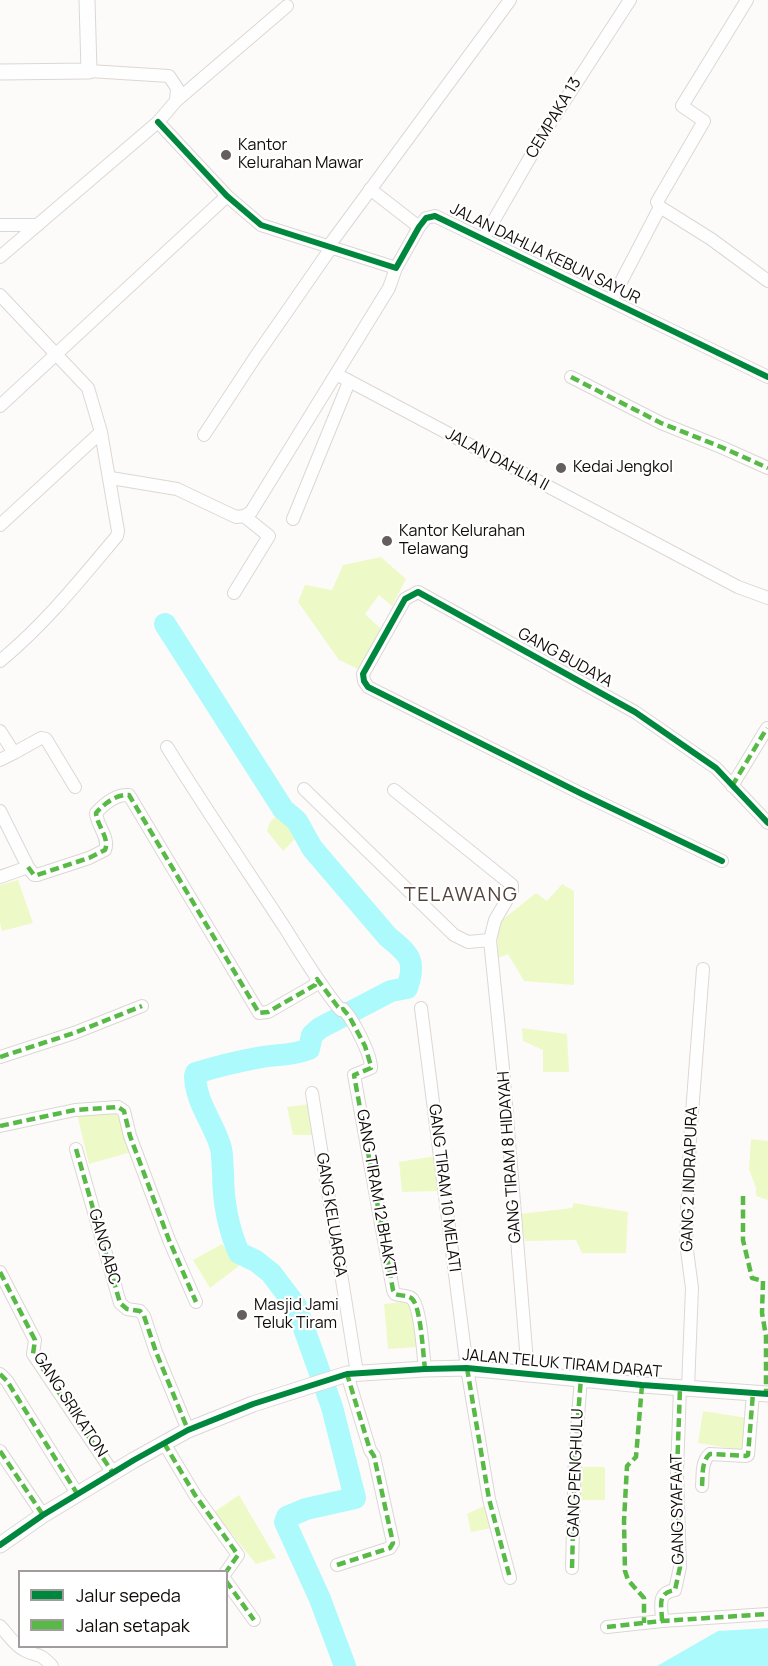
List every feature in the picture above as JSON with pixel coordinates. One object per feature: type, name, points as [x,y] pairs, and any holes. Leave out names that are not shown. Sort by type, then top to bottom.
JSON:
[{"type":"street","points":[[87,0],[89,71]]},
{"type":"street","points":[[204,435],[370,189],[510,0]]},
{"type":"street","name":"CEMPAKA 13","points":[[483,239],[547,128],[630,0]]},
{"type":"street","points":[[747,0],[682,106],[704,121],[657,202],[660,207],[711,239],[768,281]]},
{"type":"street","points":[[0,257],[158,122],[176,100],[288,6]]},
{"type":"street","points":[[0,72],[89,71],[169,76],[177,88],[176,100]]},
{"type":"street","points":[[158,122],[227,196],[261,225],[396,268]]},
{"type":"street","points":[[111,478],[177,489],[236,517],[250,512],[389,288],[396,268],[419,227],[370,189]]},
{"type":"street","points":[[0,406],[227,196]]},
{"type":"street","points":[[610,301],[660,207]]},
{"type":"street","name":"JALAN DAHLIA KEBUN SAYUR","points":[[419,227],[426,218],[435,216],[768,377]]},
{"type":"street","points":[[0,225],[38,225]]},
{"type":"street","points":[[0,295],[88,388],[111,478],[117,536],[57,608],[0,661]]},
{"type":"street","name":"JALAN DAHLIA II","points":[[336,374],[738,587],[768,598]]},
{"type":"street","points":[[571,377],[661,423],[768,468]]},
{"type":"street","points":[[293,519],[350,382]]},
{"type":"street","points":[[0,525],[101,432]]},
{"type":"street","points":[[234,593],[269,536],[244,516]]},
{"type":"street","name":"GANG BUDAYA","points":[[722,861],[368,687],[363,674],[405,599],[418,592],[635,712],[716,768],[768,823]]},
{"type":"street","points":[[732,786],[767,728]]},
{"type":"street","points":[[0,731],[14,753]]},
{"type":"street","points":[[0,760],[41,738],[46,739],[75,787]]},
{"type":"street","points":[[0,812],[28,867],[34,875],[37,875],[89,858],[105,850],[107,843],[96,813],[112,799],[124,794],[129,795],[259,1013],[268,1012],[315,985],[317,979],[212,821],[167,747]]},
{"type":"street","points":[[304,789],[454,934],[468,942],[490,940],[495,920],[512,891],[512,885],[394,790]]},
{"type":"street","points":[[0,877],[28,867]]},
{"type":"street","name":"GANG TIRAM 8 HIDAYAH","points":[[490,940],[528,1374]]},
{"type":"street","name":"GANG 2 INDRAPURA","points":[[684,1388],[692,1288],[686,1243],[690,1138],[703,969]]},
{"type":"street","name":"GANG TIRAM 12 BHAKTI","points":[[317,979],[338,1007],[348,1014],[365,1046],[371,1066],[354,1075],[393,1290],[395,1294],[414,1301],[420,1322],[425,1369]]},
{"type":"street","points":[[0,1057],[74,1033],[142,1006]]},
{"type":"street","name":"GANG TIRAM 10 MELATI","points":[[421,1008],[467,1368],[489,1499],[510,1578]]},
{"type":"street","name":"GANG KELUARGA","points":[[312,1093],[352,1373],[370,1450],[374,1456],[393,1543],[390,1548],[337,1565]]},
{"type":"street","points":[[0,1126],[75,1110],[122,1109],[169,1240],[196,1302]]},
{"type":"street","name":"GANG ABC","points":[[76,1149],[120,1303],[127,1309],[140,1311],[144,1316],[188,1430]]},
{"type":"street","name":"GANG SRIKATON","points":[[0,1272],[35,1340],[33,1354],[113,1473]]},
{"type":"street","name":"JALAN TELUK TIRAM DARAT","points":[[0,1545],[43,1515],[188,1430],[253,1404],[352,1373],[467,1368],[760,1394]]},
{"type":"street","points":[[0,1374],[7,1381],[78,1495]]},
{"type":"street","name":"GANG PENGHULU","points":[[573,1568],[575,1454],[580,1378]]},
{"type":"street","name":"GANG SYAFAAT","points":[[662,1621],[662,1596],[675,1590],[680,1567],[677,1472],[684,1388]]},
{"type":"street","points":[[702,1486],[704,1464],[706,1457],[710,1454],[748,1455],[760,1394]]},
{"type":"street","points":[[164,1443],[195,1495],[238,1555],[227,1570]]},
{"type":"street","points":[[0,1451],[43,1515]]},
{"type":"street","points":[[228,1584],[254,1620]]},
{"type":"street","points":[[607,1627],[768,1614]]},
{"type":"street","points":[[0,1626],[18,1646]]},
{"type":"street","points":[[21,1648],[39,1654],[52,1666]]},
{"type":"green space","points":[[381,557],[406,579],[392,606],[379,595],[365,614],[382,630],[360,670],[339,660],[298,602],[305,585],[332,590],[343,565]]},
{"type":"green space","points":[[280,813],[299,835],[283,851],[267,831],[270,822]]},
{"type":"green space","points":[[18,880],[33,923],[2,931],[0,885]]},
{"type":"green space","points":[[562,884],[574,891],[574,985],[524,981],[508,954],[498,958],[497,924],[536,893],[547,901]]},
{"type":"green space","points":[[522,1028],[567,1034],[569,1072],[543,1072],[543,1050],[523,1041]]},
{"type":"green space","points":[[310,1104],[315,1135],[293,1135],[287,1107]]},
{"type":"green space","points":[[120,1110],[131,1152],[89,1164],[77,1114]]},
{"type":"green space","points":[[751,1139],[768,1141],[768,1200],[756,1196],[756,1188],[749,1169]]},
{"type":"green space","points":[[435,1156],[441,1191],[402,1192],[399,1162]]},
{"type":"green space","points":[[574,1203],[628,1212],[626,1253],[582,1253],[576,1240],[525,1241],[520,1214],[572,1208]]},
{"type":"green space","points":[[222,1244],[239,1266],[210,1288],[193,1260]]},
{"type":"green space","points":[[413,1301],[417,1347],[388,1349],[384,1304]]},
{"type":"green space","points":[[703,1411],[747,1418],[742,1450],[698,1443]]},
{"type":"green space","points":[[580,1467],[605,1467],[605,1500],[580,1500]]},
{"type":"green space","points":[[239,1495],[276,1558],[256,1564],[214,1512]]},
{"type":"green space","points":[[486,1505],[492,1528],[471,1532],[467,1514]]},
{"type":"water","points":[[768,1628],[768,1666],[657,1666],[718,1631]]},
{"type":"waterway","points":[[165,624],[283,809],[297,821],[312,848],[388,937],[406,953],[411,964],[407,988],[391,991],[320,1028],[312,1035],[309,1049],[229,1064],[196,1073],[195,1076],[198,1095],[221,1148],[227,1213],[239,1253],[256,1261],[271,1273],[296,1306],[332,1407],[355,1498],[306,1509],[287,1517],[285,1522],[320,1599],[345,1666]]},
{"type":"marked path","points":[[571,377],[661,423],[768,468]]},
{"type":"marked path","points":[[732,786],[767,728]]},
{"type":"marked path","points":[[28,867],[34,875],[37,875],[89,858],[105,850],[105,836],[96,813],[115,798],[129,795],[259,1013],[268,1012],[315,985],[317,979],[338,1007],[349,1016],[365,1046],[371,1066],[354,1075],[393,1290],[395,1294],[412,1298],[416,1305],[425,1369]]},
{"type":"marked path","points":[[0,1057],[74,1033],[142,1006]]},
{"type":"marked path","points":[[0,1126],[75,1110],[118,1107],[124,1111],[130,1136],[169,1240],[196,1302]]},
{"type":"marked path","points":[[76,1149],[120,1303],[127,1309],[140,1311],[144,1316],[188,1430]]},
{"type":"marked path","points":[[743,1196],[743,1240],[752,1278],[763,1281],[762,1313],[766,1336],[766,1394]]},
{"type":"marked path","points":[[0,1272],[35,1340],[33,1354],[113,1473]]},
{"type":"marked path","points":[[467,1368],[489,1499],[510,1578]]},
{"type":"marked path","points":[[0,1374],[7,1381],[78,1495]]},
{"type":"marked path","points":[[337,1565],[390,1548],[393,1543],[374,1456],[370,1450],[347,1374]]},
{"type":"marked path","points":[[572,1568],[575,1454],[581,1378]]},
{"type":"marked path","points":[[642,1385],[636,1457],[627,1466],[624,1521],[625,1571],[628,1580],[644,1598],[644,1623]]},
{"type":"marked path","points":[[662,1621],[661,1601],[665,1594],[675,1590],[680,1567],[677,1472],[680,1388]]},
{"type":"marked path","points":[[702,1486],[704,1465],[710,1454],[748,1455],[753,1393]]},
{"type":"marked path","points":[[164,1443],[195,1495],[238,1555],[227,1570]]},
{"type":"marked path","points":[[0,1451],[43,1515]]},
{"type":"marked path","points":[[228,1584],[254,1620]]},
{"type":"marked path","points":[[607,1627],[768,1614]]},
{"type":"cycle path","points":[[158,122],[227,196],[261,225],[396,268],[419,227],[426,218],[435,216],[768,377]]},
{"type":"cycle path","points":[[722,861],[368,687],[363,674],[405,599],[418,592],[635,712],[716,768],[768,823]]},
{"type":"cycle path","points":[[0,1545],[43,1515],[188,1430],[253,1404],[347,1374],[467,1368],[642,1385],[768,1394]]},
{"type":"place","name":"Kantor Kelurahan Mawar","points":[[226,155]]},
{"type":"place","name":"Kedai Jengkol","points":[[561,468]]},
{"type":"place","name":"Kantor Kelurahan Telawang","points":[[387,541]]},
{"type":"place","name":"Masjid Jami Teluk Tiram","points":[[242,1315]]},
{"type":"district","name":"TELAWANG","points":[[461,895]]}]
